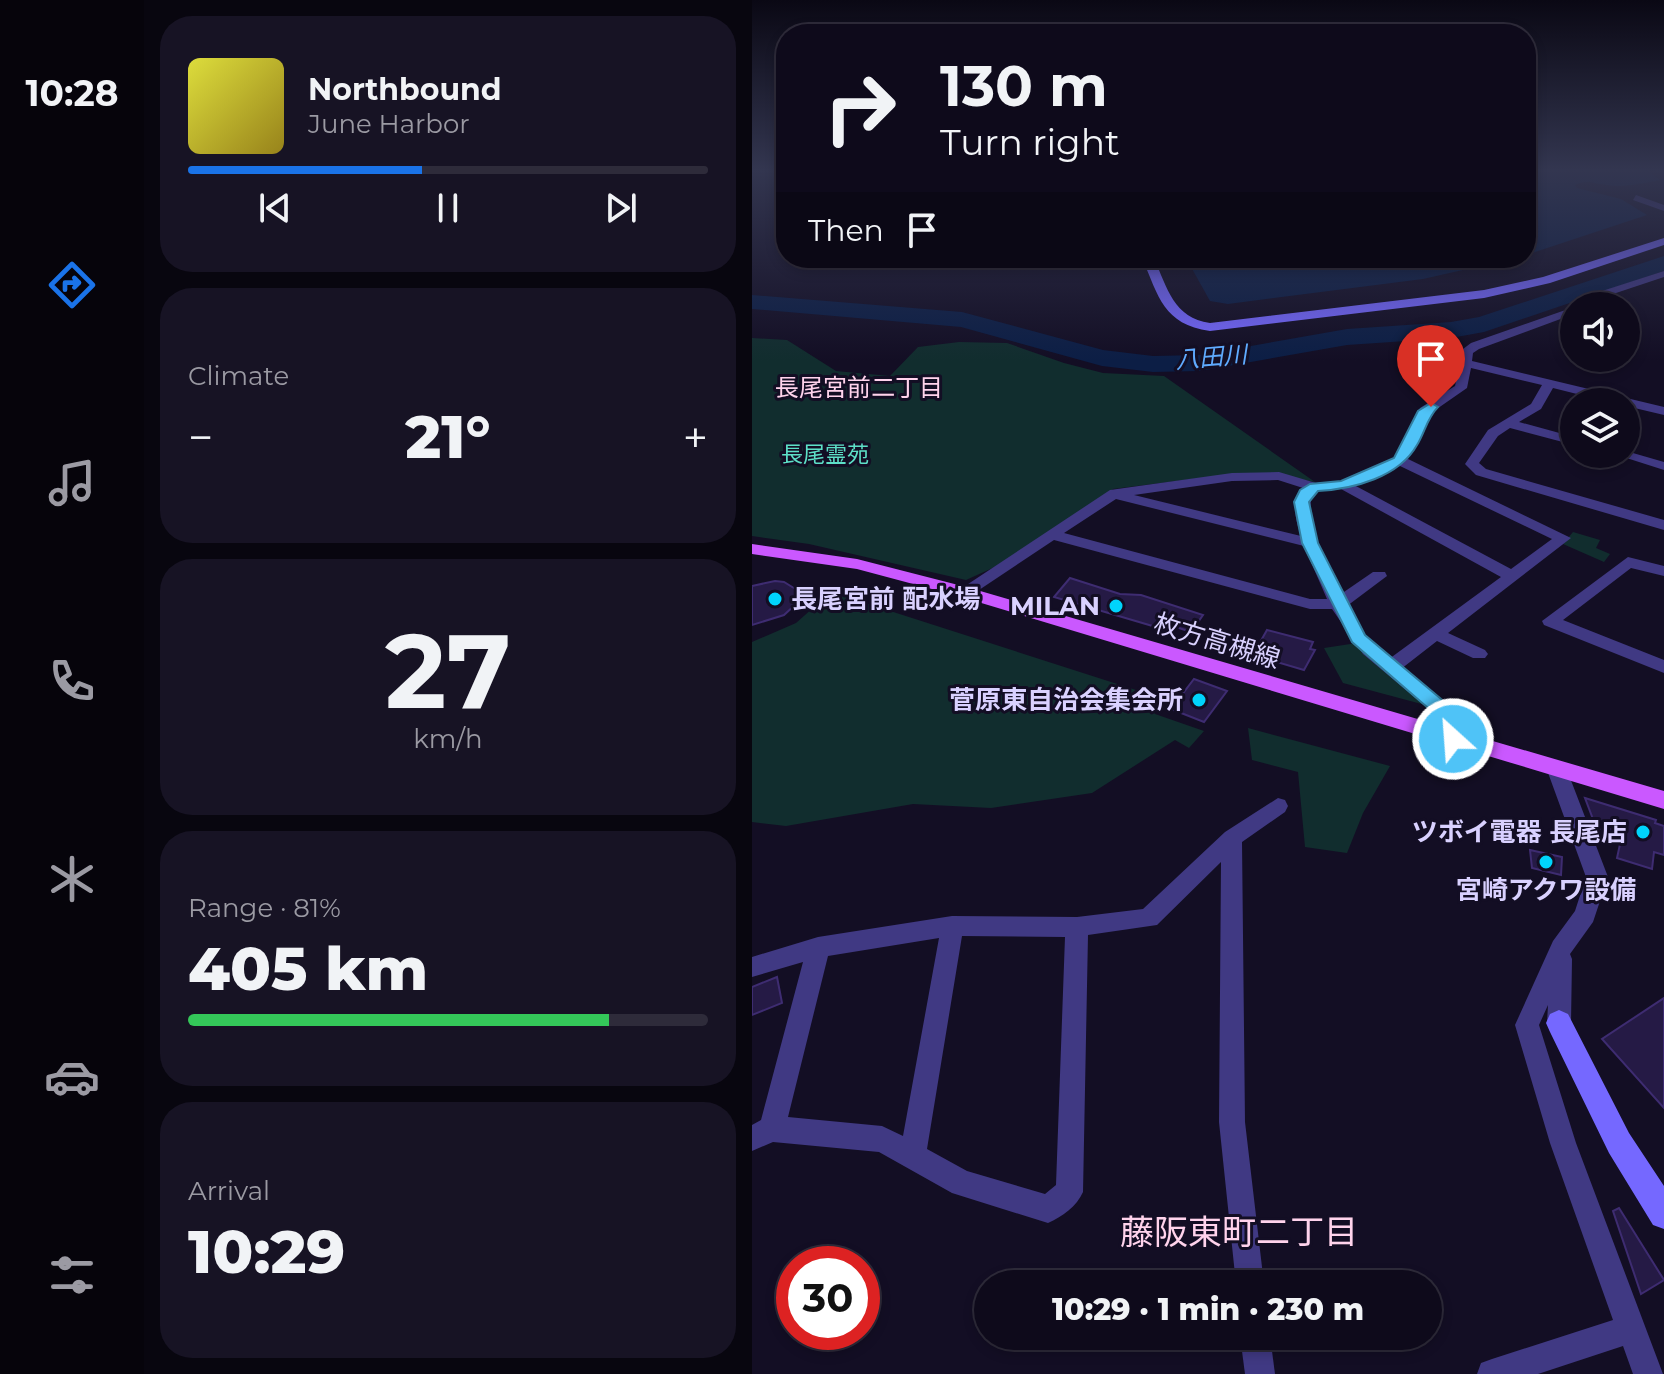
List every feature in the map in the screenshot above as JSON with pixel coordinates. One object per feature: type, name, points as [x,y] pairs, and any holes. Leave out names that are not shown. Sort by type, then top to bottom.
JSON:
[{"type":"main road","name":"枚方高槻線","points":[[752,549],[857,564],[964,592],[1664,800]]},
{"type":"street","points":[[1153,268],[1175,315],[1193,326],[1210,327],[1484,294],[1546,280],[1664,241]]},
{"type":"street","points":[[1609,292],[1664,274]]},
{"type":"street","points":[[964,592],[1115,493],[1232,477],[1279,476],[1315,487],[1343,485],[1400,461],[1425,411],[1461,388],[1467,352],[1475,346],[1560,315]]},
{"type":"street","points":[[1466,363],[1566,388]]},
{"type":"street","points":[[1549,384],[1536,406],[1493,433],[1472,464],[1481,472],[1664,525]]},
{"type":"street","points":[[1640,405],[1664,411]]},
{"type":"street","points":[[1506,423],[1560,437]]},
{"type":"street","points":[[1640,459],[1664,466]]},
{"type":"street","points":[[1391,667],[1563,538],[1400,461]]},
{"type":"street","points":[[1343,485],[1512,576]]},
{"type":"street","points":[[1315,487],[1305,493],[1301,502],[1310,543],[1338,604],[1358,638],[1452,719],[1453,739]]},
{"type":"street","points":[[1115,493],[1310,543]]},
{"type":"street","points":[[1051,534],[1310,604],[1338,604],[1379,576]]},
{"type":"street","points":[[1663,569],[1628,562],[1550,621],[1664,667]]},
{"type":"street","points":[[1436,634],[1479,654]]},
{"type":"street","points":[[1557,770],[1577,816],[1597,877],[1585,915],[1561,948],[1527,1025],[1563,1143],[1648,1374]]},
{"type":"street","points":[[752,967],[818,947],[952,926],[1077,927],[1149,918],[1232,838],[1278,806]]},
{"type":"street","points":[[1232,838],[1232,1122],[1248,1270]]},
{"type":"street","points":[[913,1157],[952,926]]},
{"type":"street","points":[[818,947],[803,1015],[762,1134],[882,1139],[962,1183],[1048,1209],[1069,1192],[1077,927]]},
{"type":"street","points":[[1561,948],[1559,1023],[1619,1143],[1664,1214]]},
{"type":"street","points":[[1492,1374],[1631,1329]]},
{"type":"street","points":[[1257,1350],[1260,1374]]},
{"type":"green space","name":"長尾霊苑","points":[[752,338],[787,340],[836,371],[890,376],[918,347],[959,342],[1007,343],[1103,373],[1164,376],[1315,482],[1272,474],[1225,475],[1113,489],[997,566],[966,580],[809,544],[752,536]]},
{"type":"green space","points":[[1573,532],[1600,540],[1596,548],[1610,554],[1604,562],[1563,544]]},
{"type":"green space","points":[[831,592],[1136,690],[1155,714],[1204,731],[1189,748],[1175,740],[1092,793],[991,808],[913,804],[786,826],[752,822],[752,642],[796,623]]},
{"type":"green space","points":[[1357,643],[1429,706],[1343,683],[1324,648]]},
{"type":"green space","points":[[1248,728],[1390,766],[1363,813],[1347,853],[1305,847],[1298,772],[1252,760]]},
{"type":"water","points":[[1536,233],[1592,233],[1536,252]]},
{"type":"water","points":[[1192,268],[1472,268],[1423,279],[1228,304],[1210,301]]},
{"type":"building","points":[[1070,578],[1120,594],[1141,595],[1203,615],[1191,632],[1176,627],[1173,632],[1054,597]]},
{"type":"building","name":"長尾宮前 配水場","points":[[784,582],[797,590],[797,603],[784,615],[752,625],[752,586]]},
{"type":"building","points":[[1267,630],[1313,642],[1310,649],[1315,650],[1304,670],[1253,655]]},
{"type":"building","name":"菅原東自治会集会所","points":[[1194,679],[1227,691],[1204,722],[1171,709]]},
{"type":"building","points":[[1585,798],[1656,820],[1655,823],[1664,826],[1664,855],[1654,852],[1652,869],[1617,858],[1622,835],[1596,827]]},
{"type":"building","name":"宮崎アクワ設備","points":[[1530,850],[1562,857],[1561,875],[1532,868]]},
{"type":"building","points":[[777,977],[782,1003],[752,1015],[752,987]]},
{"type":"building","points":[[1664,998],[1664,1108],[1602,1039]]},
{"type":"building","points":[[1619,1208],[1664,1280],[1641,1294],[1613,1211]]},
{"type":"waterway","name":"八田川","points":[[752,302],[962,320],[1102,358],[1153,364],[1200,363],[1347,337],[1451,330],[1484,324],[1664,263]]},
{"type":"place","name":"長尾宮前 配水場","points":[[775,599]]},
{"type":"place","name":"MILAN","points":[[1116,606]]},
{"type":"place","name":"菅原東自治会集会所","points":[[1199,700]]},
{"type":"place","name":"ツボイ電器 長尾店","points":[[1643,832]]},
{"type":"place","name":"宮崎アクワ設備","points":[[1546,862]]},
{"type":"district","name":"長尾宮前二丁目","points":[[859,387]]},
{"type":"district","name":"藤阪東町二丁目","points":[[1239,1232]]},
{"type":"route","points":[[1431,407],[1425,411],[1400,461],[1343,485],[1315,487],[1305,493],[1301,502],[1310,543],[1338,604],[1358,638],[1452,719],[1453,739]]}]
